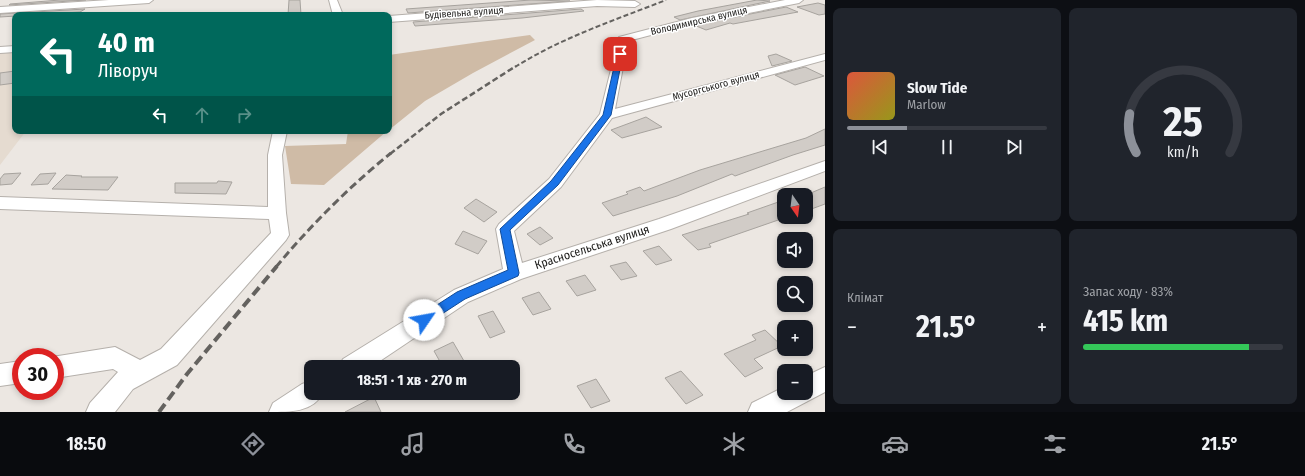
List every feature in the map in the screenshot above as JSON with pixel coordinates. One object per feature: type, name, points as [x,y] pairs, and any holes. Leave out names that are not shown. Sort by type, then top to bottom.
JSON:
[{"type":"street","points":[[0,10],[149,0]]},
{"type":"street","points":[[333,0],[337,12]]},
{"type":"street","name":"Володимирська вулиця","points":[[607,115],[623,39],[692,21],[799,0]]},
{"type":"street","name":"Будівельна вулиця","points":[[392,19],[597,3],[635,4]]},
{"type":"street","points":[[0,50],[12,49]]},
{"type":"street","name":"Мусоргського вулиця","points":[[607,115],[825,57]]},
{"type":"street","points":[[514,273],[505,229],[554,183],[607,115]]},
{"type":"street","points":[[99,412],[125,382],[169,357],[280,236],[277,213],[275,155],[279,134]]},
{"type":"street","name":"Красносельська вулиця","points":[[362,360],[461,296],[514,273],[666,224],[825,166]]},
{"type":"street","points":[[0,203],[277,213]]},
{"type":"street","points":[[64,366],[115,358],[140,373]]},
{"type":"street","points":[[0,375],[12,373]]},
{"type":"street","points":[[813,385],[825,379]]},
{"type":"street","points":[[282,412],[304,398]]},
{"type":"street","points":[[761,412],[784,400]]},
{"type":"shaded area","points":[[530,35],[535,40],[473,73],[425,101],[392,128],[392,55]]},
{"type":"shaded area","points":[[12,52],[12,134],[24,134],[0,165],[0,53]]},
{"type":"shaded area","points":[[348,134],[384,134],[324,185],[291,184],[285,146],[346,144]]},
{"type":"building","points":[[60,0],[86,0],[9,5],[10,4]]},
{"type":"building","points":[[289,0],[300,0],[301,12],[288,12]]},
{"type":"building","points":[[531,0],[570,1],[408,13],[406,9]]},
{"type":"building","points":[[757,0],[770,1],[680,20],[674,17],[698,11]]},
{"type":"building","points":[[818,3],[825,5],[825,14],[819,15],[797,7]]},
{"type":"building","points":[[786,7],[798,12],[733,24],[730,23],[706,30],[694,25]]},
{"type":"building","points":[[85,9],[80,12],[34,12]]},
{"type":"building","points":[[581,9],[584,11],[522,18],[415,26],[413,22]]},
{"type":"building","points":[[12,13],[12,16],[0,17],[0,14]]},
{"type":"building","points":[[776,54],[792,61],[772,66],[768,56]]},
{"type":"building","points":[[805,67],[824,76],[795,85],[775,75]]},
{"type":"building","points":[[12,71],[12,83],[0,85],[0,73]]},
{"type":"building","points":[[646,117],[662,127],[622,138],[611,130]]},
{"type":"building","points":[[825,129],[825,145],[735,176],[732,174],[677,196],[613,216],[602,203],[628,194],[626,192],[640,187],[644,191],[700,170],[806,138]]},
{"type":"building","points":[[21,173],[12,184],[0,185],[0,179],[4,174]]},
{"type":"building","points":[[56,173],[48,184],[31,185],[40,174]]},
{"type":"building","points":[[66,175],[82,176],[81,177],[118,177],[108,190],[52,189]]},
{"type":"building","points":[[218,181],[232,182],[226,194],[175,193],[175,183],[217,183]]},
{"type":"building","points":[[825,187],[825,204],[813,208],[813,192]]},
{"type":"building","points":[[476,199],[497,212],[484,222],[464,208]]},
{"type":"building","points":[[777,202],[777,220],[709,244],[711,247],[698,250],[682,235],[749,214],[747,213]]},
{"type":"building","points":[[540,227],[553,238],[540,245],[527,234]]},
{"type":"building","points":[[463,231],[487,241],[478,254],[455,244]]},
{"type":"building","points":[[659,246],[672,260],[656,265],[643,251]]},
{"type":"building","points":[[626,262],[637,276],[621,280],[610,266]]},
{"type":"building","points":[[585,275],[596,290],[577,296],[566,281]]},
{"type":"building","points":[[539,292],[551,309],[533,315],[522,298]]},
{"type":"building","points":[[493,311],[505,332],[490,338],[478,316]]},
{"type":"building","points":[[765,330],[777,341],[777,348],[754,359],[763,368],[745,377],[724,354],[756,340],[752,335]]},
{"type":"building","points":[[453,342],[463,360],[439,360],[434,351]]},
{"type":"building","points":[[681,371],[703,395],[686,404],[665,378]]},
{"type":"building","points":[[596,379],[610,401],[591,408],[577,386]]},
{"type":"building","points":[[368,400],[375,400],[381,412],[345,412]]},
{"type":"railway","points":[[515,67],[570,38],[666,0]]},
{"type":"railway","points":[[390,154],[441,114],[516,66]]},
{"type":"railway","points":[[276,267],[331,207],[391,153]]},
{"type":"railway","points":[[159,412],[187,374],[277,266]]},
{"type":"route","points":[[424,320],[461,296],[514,273],[505,229],[554,183],[607,115],[620,54]]}]
